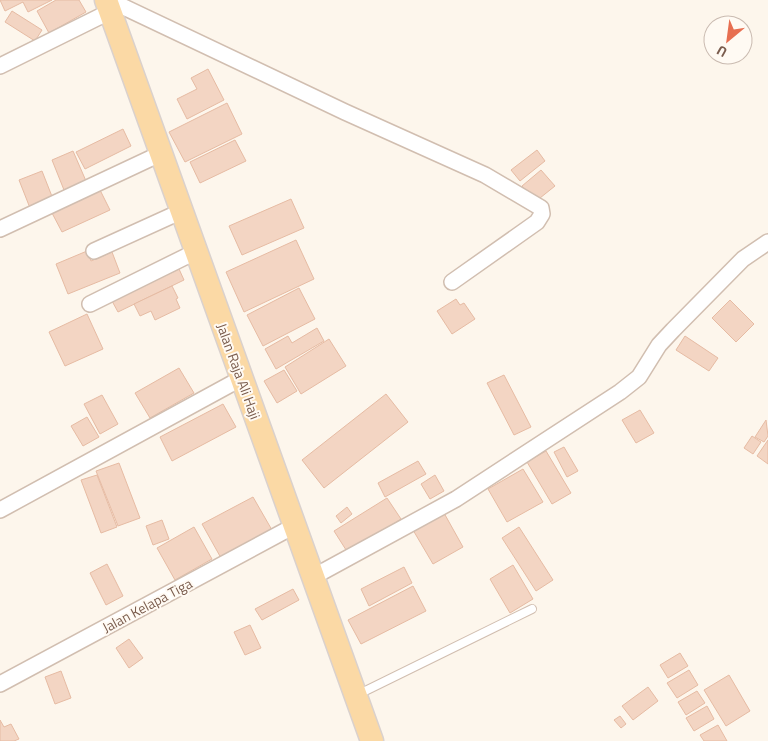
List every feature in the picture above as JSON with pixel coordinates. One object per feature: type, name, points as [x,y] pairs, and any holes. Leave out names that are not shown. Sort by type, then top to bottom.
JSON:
[{"type":"main road","name":"Jalan Raja Ali Haji","points":[[109,4],[195,252],[372,741]]},
{"type":"street","points":[[0,66],[109,4],[485,176],[541,208],[542,214],[537,222],[452,282]]},
{"type":"street","points":[[0,230],[162,153]]},
{"type":"street","points":[[94,251],[182,211]]},
{"type":"street","points":[[312,577],[456,499],[620,392],[639,377],[659,345],[743,259],[768,242]]},
{"type":"street","points":[[90,304],[195,252]]},
{"type":"street","points":[[0,510],[242,378]]},
{"type":"street","name":"Jalan Kelapa Tiga","points":[[0,684],[294,526]]},
{"type":"lane","points":[[356,696],[532,609]]},
{"type":"building","points":[[0,0],[52,0],[28,12],[23,2],[5,11]]},
{"type":"building","points":[[56,0],[79,0],[86,12],[49,33],[37,11]]},
{"type":"building","points":[[12,11],[42,30],[35,41],[5,22]]},
{"type":"building","points":[[208,69],[224,100],[187,119],[177,99],[197,89],[191,78]]},
{"type":"building","points":[[227,103],[242,134],[185,162],[169,132]]},
{"type":"building","points":[[123,129],[131,146],[85,169],[76,152]]},
{"type":"building","points":[[235,140],[246,161],[200,183],[190,162]]},
{"type":"building","points":[[537,150],[545,161],[520,181],[511,170]]},
{"type":"building","points":[[73,151],[86,181],[64,190],[52,160]]},
{"type":"building","points":[[541,170],[555,186],[535,202],[522,186]]},
{"type":"building","points":[[42,171],[53,199],[30,208],[19,180]]},
{"type":"building","points":[[100,190],[110,210],[62,232],[52,213]]},
{"type":"building","points":[[291,199],[304,228],[242,255],[229,226]]},
{"type":"building","points":[[296,240],[314,279],[244,312],[226,272]]},
{"type":"building","points":[[87,251],[91,261],[112,252],[120,273],[68,294],[56,264]]},
{"type":"building","points":[[179,269],[184,280],[118,312],[112,301]]},
{"type":"building","points":[[172,286],[178,298],[176,299],[180,308],[155,320],[151,311],[140,316],[134,304]]},
{"type":"building","points":[[299,288],[315,319],[263,346],[247,315]]},
{"type":"building","points":[[456,299],[460,305],[464,303],[475,319],[452,334],[437,311]]},
{"type":"building","points":[[730,300],[754,324],[736,342],[712,318]]},
{"type":"building","points":[[87,314],[103,349],[65,366],[49,332]]},
{"type":"building","points":[[317,328],[324,341],[276,369],[265,349],[288,336],[292,343]]},
{"type":"building","points":[[685,336],[718,358],[709,371],[676,350]]},
{"type":"building","points":[[329,339],[346,366],[301,394],[285,367]]},
{"type":"building","points":[[179,368],[194,393],[150,418],[135,393]]},
{"type":"building","points":[[284,370],[297,391],[277,403],[264,381]]},
{"type":"building","points":[[504,375],[531,427],[514,435],[487,383]]},
{"type":"building","points":[[386,394],[408,422],[324,488],[302,460]]},
{"type":"building","points":[[102,395],[118,424],[100,434],[84,404]]},
{"type":"building","points":[[223,404],[236,427],[172,461],[160,437]]},
{"type":"building","points":[[640,410],[654,433],[636,443],[622,420]]},
{"type":"building","points":[[87,417],[99,437],[83,446],[71,426]]},
{"type":"building","points":[[766,420],[768,436],[764,442],[755,437]]},
{"type":"building","points":[[752,436],[761,442],[753,454],[744,448]]},
{"type":"building","points":[[768,440],[768,464],[757,456]]},
{"type":"building","points":[[564,447],[578,471],[567,477],[554,452]]},
{"type":"building","points":[[546,451],[571,493],[552,504],[527,462]]},
{"type":"building","points":[[418,461],[426,474],[385,497],[378,483]]},
{"type":"building","points":[[119,463],[140,518],[118,526],[96,471]]},
{"type":"building","points":[[523,469],[543,502],[507,522],[488,489]]},
{"type":"building","points":[[97,475],[117,527],[101,533],[81,480]]},
{"type":"building","points":[[435,475],[444,491],[430,499],[421,484]]},
{"type":"building","points":[[253,497],[272,530],[221,558],[202,524]]},
{"type":"building","points":[[387,498],[401,519],[348,553],[334,531]]},
{"type":"building","points":[[347,507],[352,514],[341,523],[336,516]]},
{"type":"building","points":[[444,513],[463,547],[433,564],[413,530]]},
{"type":"building","points":[[162,520],[169,539],[153,545],[146,526]]},
{"type":"building","points":[[194,527],[212,559],[175,580],[157,548]]},
{"type":"building","points":[[519,527],[553,580],[536,591],[502,538]]},
{"type":"building","points":[[107,564],[123,596],[106,605],[90,573]]},
{"type":"building","points":[[513,565],[533,599],[510,613],[490,579]]},
{"type":"building","points":[[404,567],[412,583],[369,606],[361,589]]},
{"type":"building","points":[[413,586],[426,611],[361,644],[348,620]]},
{"type":"building","points":[[293,589],[299,600],[262,620],[255,609]]},
{"type":"building","points":[[250,625],[261,648],[245,655],[234,632]]},
{"type":"building","points":[[129,639],[143,658],[129,668],[116,648]]},
{"type":"building","points":[[680,653],[688,666],[668,678],[660,665]]},
{"type":"building","points":[[689,670],[698,685],[677,698],[667,683]]},
{"type":"building","points":[[61,671],[71,698],[55,704],[45,677]]},
{"type":"building","points":[[729,675],[750,711],[726,726],[704,690]]},
{"type":"building","points":[[648,687],[658,701],[633,720],[622,706]]},
{"type":"building","points":[[697,691],[705,703],[686,715],[678,702]]},
{"type":"building","points":[[707,706],[714,719],[694,731],[686,718]]},
{"type":"building","points":[[620,716],[626,724],[621,728],[614,720]]},
{"type":"building","points":[[0,720],[4,727],[11,724],[19,739],[0,741]]},
{"type":"building","points":[[718,725],[727,741],[704,741],[700,735]]}]
